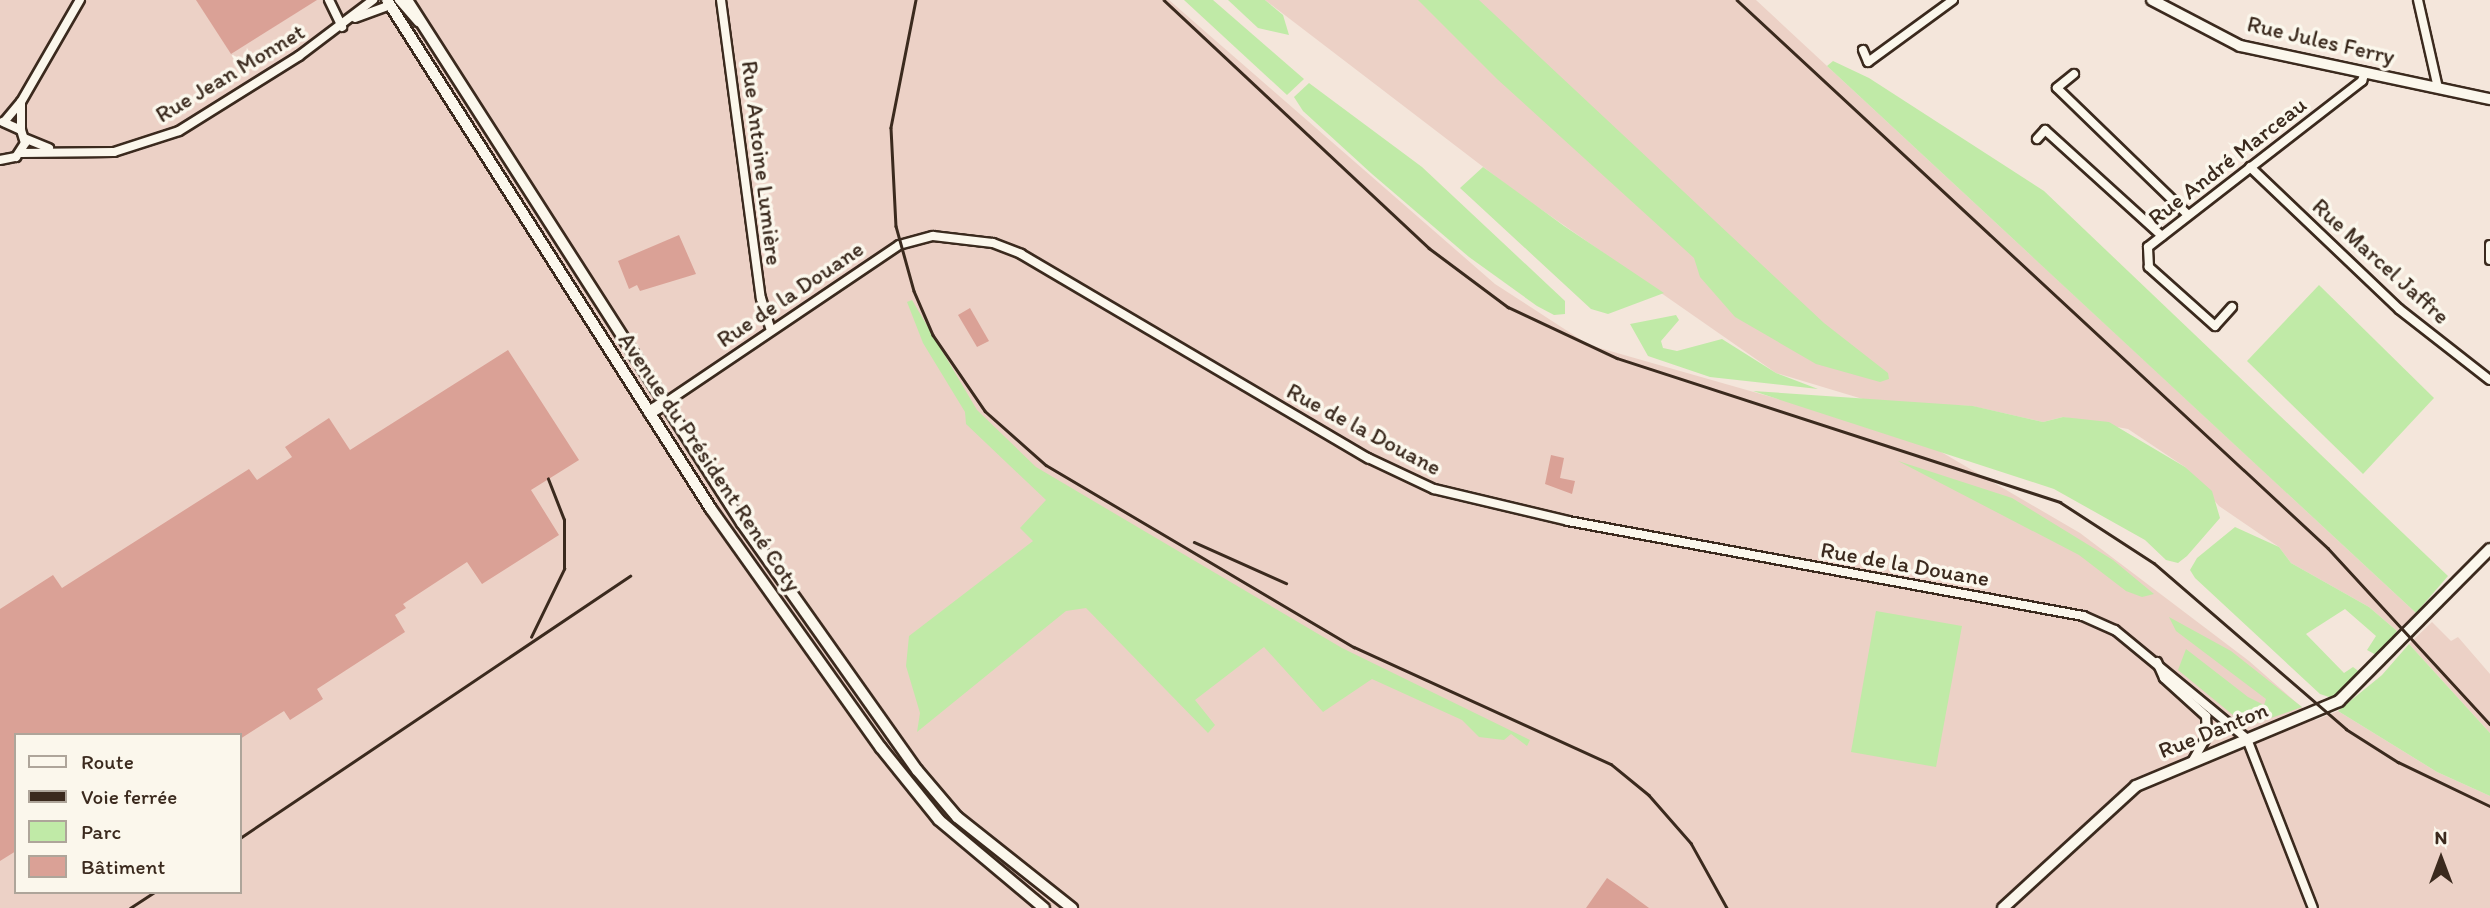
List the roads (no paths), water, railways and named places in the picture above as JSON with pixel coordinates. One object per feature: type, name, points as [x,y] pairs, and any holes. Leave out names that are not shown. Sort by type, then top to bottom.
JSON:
[{"type":"main road","name":"Avenue du Président René Coty","points":[[407,0],[742,523],[930,786],[966,826],[1072,908]]},
{"type":"main road","name":"Rue Jules Ferry","points":[[2152,0],[2241,46],[2490,99]]},
{"type":"main road","name":"Avenue du Président René Coty","points":[[392,2],[711,509],[904,779],[964,844],[1044,908]]},
{"type":"main road","points":[[650,412],[665,403]]},
{"type":"main road","name":"Rue Danton","points":[[2003,908],[2125,795],[2192,762],[2339,701],[2490,550]]},
{"type":"street","points":[[2,122],[21,102],[80,0]]},
{"type":"street","name":"Rue Jean Monnet","points":[[20,153],[52,149],[114,152],[179,131],[342,27],[373,0]]},
{"type":"street","name":"Rue Antoine Lumière","points":[[721,0],[754,251],[771,330]]},
{"type":"street","points":[[1863,50],[1868,62],[1953,0]]},
{"type":"street","points":[[2418,0],[2438,88]]},
{"type":"street","points":[[329,2],[342,27]]},
{"type":"street","name":"Rue Jean Monnet","points":[[352,19],[392,2]]},
{"type":"street","name":"Avenue du Président René Coty","points":[[392,2],[423,26]]},
{"type":"street","name":"Rue André Marceau","points":[[2232,307],[2215,326],[2149,267],[2147,247],[2362,81],[2365,72]]},
{"type":"street","points":[[2074,74],[2057,88],[2188,215]]},
{"type":"street","points":[[2,161],[20,153],[21,102]]},
{"type":"street","name":"Rue Jean Monnet","points":[[2,122],[52,149]]},
{"type":"street","points":[[2037,139],[2045,130],[2162,236]]},
{"type":"street","name":"Rue Marcel Jaffre","points":[[2250,167],[2399,309],[2490,380]]},
{"type":"street","name":"Rue de la Douane","points":[[665,403],[907,241],[933,236],[982,240],[1021,254],[1368,458],[1432,488],[1568,520],[2084,616],[2115,630],[2156,659],[2247,739]]},
{"type":"street","points":[[2490,245],[2490,260]]},
{"type":"street","name":"Rue de la Douane","points":[[2156,659],[2164,678],[2206,716],[2207,736],[2192,762]]},
{"type":"street","points":[[2247,739],[2313,908]]},
{"type":"railway","points":[[916,0],[891,128],[896,226],[914,291],[933,335],[985,411],[1046,465],[1354,647],[1611,764],[1649,795],[1691,843],[1727,908]]},
{"type":"railway","points":[[1164,0],[1429,248],[1508,307],[1617,358],[2060,502],[2154,563],[2346,729],[2398,762],[2490,806]]},
{"type":"railway","points":[[1737,0],[2328,548],[2490,724]]},
{"type":"railway","points":[[531,637],[564,569],[564,520],[548,479]]},
{"type":"railway","points":[[1194,542],[1286,583]]},
{"type":"railway","points":[[242,837],[630,576]]},
{"type":"railway","points":[[130,908],[152,894]]}]
